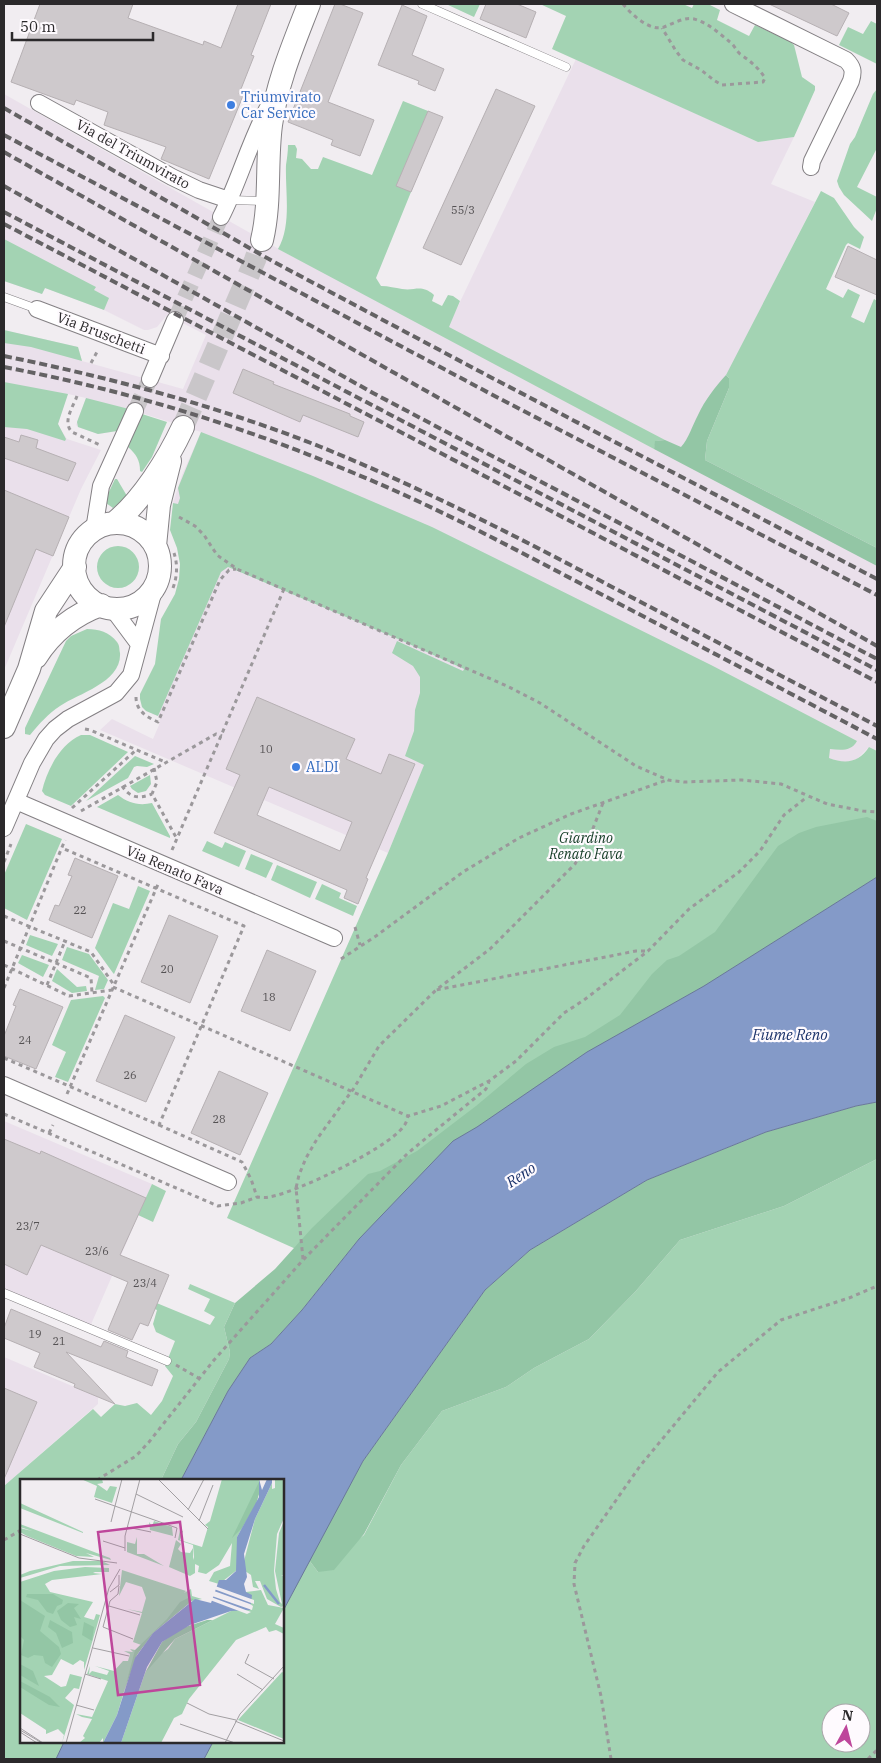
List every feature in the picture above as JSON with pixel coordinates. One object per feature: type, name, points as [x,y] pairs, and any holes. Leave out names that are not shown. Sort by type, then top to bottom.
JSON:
[{"type":"main road","points":[[262,240],[268,201],[269,143],[277,93],[309,4]]},
{"type":"main road","points":[[155,546],[160,505],[174,448],[183,426]]},
{"type":"main road","points":[[106,606],[94,601],[78,583],[75,560],[81,544],[126,513],[174,448]]},
{"type":"main road","points":[[29,669],[47,642],[60,628],[80,614],[106,606],[133,606],[143,600],[155,586],[160,572],[160,563],[155,546],[150,538],[134,526],[104,527]]},
{"type":"main road","points":[[4,727],[29,669],[46,611],[75,567]]},
{"type":"street","points":[[733,4],[846,60],[852,66],[851,81],[812,161],[811,167]]},
{"type":"street","points":[[221,217],[258,126],[277,93]]},
{"type":"street","name":"Via del Triumvirato","points":[[39,103],[172,177],[200,190],[229,200]]},
{"type":"street","name":"Via Bruschetti","points":[[37,309],[161,356],[176,320]]},
{"type":"street","points":[[150,379],[161,356]]},
{"type":"street","points":[[104,527],[101,486],[135,411]]},
{"type":"street","points":[[4,828],[39,750],[55,729],[68,719],[116,693],[125,684],[134,668],[138,643],[155,586]]},
{"type":"street","points":[[106,606],[138,643]]},
{"type":"street","name":"Via Renato Fava","points":[[16,801],[334,938]]},
{"type":"street","points":[[4,1085],[228,1182]]},
{"type":"lane","points":[[422,4],[566,67]]},
{"type":"lane","name":"Via del Triumvirato","points":[[229,200],[268,201]]},
{"type":"lane","name":"Via Bruschetti","points":[[4,297],[37,309]]},
{"type":"lane","points":[[4,1292],[167,1361]]},
{"type":"path","points":[[623,4],[635,18],[651,26],[662,28],[688,19],[694,19],[706,24],[731,43],[760,70],[765,78],[763,82],[722,85],[714,82],[701,70],[683,60],[662,28]]},
{"type":"path","points":[[92,363],[98,349]]},
{"type":"path","points":[[77,396],[67,423],[69,428],[72,432],[104,447]]},
{"type":"path","points":[[175,515],[195,526],[204,535],[217,555],[237,569],[498,682],[540,703],[636,766],[668,780],[684,782],[742,780],[781,784],[826,804],[877,812]]},
{"type":"path","points":[[158,722],[220,580],[229,570],[237,569]]},
{"type":"path","points":[[60,1110],[284,589]]},
{"type":"path","points":[[79,730],[90,730],[165,762]]},
{"type":"path","points":[[76,814],[69,810],[136,750]]},
{"type":"path","points":[[122,786],[126,793],[132,796],[140,798],[152,794],[157,782],[154,768]]},
{"type":"path","points":[[341,959],[376,936],[462,872],[520,838],[571,814],[668,780]]},
{"type":"path","points":[[152,794],[177,839]]},
{"type":"path","points":[[4,916],[91,952],[113,987],[408,1116],[441,1106],[489,1081],[516,1061],[564,1013],[648,952],[689,909],[739,872],[760,851],[784,815],[807,797]]},
{"type":"path","points":[[303,1260],[296,1188],[306,1158],[317,1139],[351,1091],[379,1046],[436,990],[490,949],[575,864],[590,836],[603,803]]},
{"type":"path","points":[[4,862],[12,844]]},
{"type":"path","points":[[62,848],[244,926],[159,1125]]},
{"type":"path","points":[[355,927],[360,946]]},
{"type":"path","points":[[4,941],[91,978],[92,993]]},
{"type":"path","points":[[47,985],[65,941]]},
{"type":"path","points":[[436,990],[636,951],[648,952]]},
{"type":"path","points":[[4,965],[69,996],[92,993],[113,987]]},
{"type":"path","points":[[4,1058],[242,1162],[249,1174],[257,1197]]},
{"type":"path","points":[[99,1479],[136,1456],[303,1260],[408,1152],[486,1089],[489,1081]]},
{"type":"path","points":[[4,1114],[218,1206],[241,1204],[257,1197],[269,1197],[296,1188],[336,1170],[366,1155],[402,1129],[408,1116]]},
{"type":"path","points":[[611,1759],[601,1696],[574,1584],[575,1563],[584,1546],[640,1466],[718,1372],[780,1320],[849,1298],[877,1286]]},
{"type":"path","points":[[167,1361],[200,1379]]},
{"type":"path","points":[[4,1540],[20,1531]]},
{"type":"path","points":[[868,1759],[877,1750]]},
{"type":"shaded area","points":[[576,59],[758,142],[794,137],[771,184],[815,202],[688,451],[877,548],[877,751],[869,747],[857,759],[849,762],[839,762],[173,503],[182,475],[201,432],[129,409],[117,431],[98,434],[76,425],[86,398],[68,394],[58,424],[61,430],[67,439],[101,450],[81,489],[4,670],[4,330],[78,347],[82,361],[183,389],[206,335],[167,315],[157,327],[144,330],[104,310],[45,288],[42,294],[4,281],[4,94],[293,257],[448,327]]},
{"type":"shaded area","points":[[214,559],[230,568],[464,669],[388,853],[100,730],[112,719],[153,739],[160,717],[152,714]]},
{"type":"shaded area","points":[[4,1121],[152,1184],[89,1329],[4,1295]]},
{"type":"shaded area","points":[[4,1357],[98,1397],[98,1404],[4,1486]]},
{"type":"green space","points":[[446,4],[480,4],[474,17]]},
{"type":"green space","points":[[540,4],[683,4],[692,8],[694,4],[708,4],[720,10],[717,20],[749,36],[755,25],[791,42],[794,45],[802,77],[815,86],[815,90],[794,137],[758,142],[552,49],[566,16]]},
{"type":"green space","points":[[871,21],[877,24],[877,64],[839,45],[848,27],[863,34]]},
{"type":"green space","points":[[877,89],[877,148],[857,187],[877,197],[877,208],[872,221],[844,195],[837,181],[850,144]]},
{"type":"green space","points":[[403,101],[428,111],[397,185],[411,192],[376,278],[381,286],[425,290],[434,295],[432,301],[442,306],[448,295],[453,296],[460,301],[449,327],[665,440],[656,441],[654,449],[278,249],[285,229],[286,219],[288,145],[295,145],[297,149],[296,158],[302,159],[311,169],[318,169],[323,157],[372,175]]},
{"type":"green space","points":[[821,191],[834,198],[854,227],[864,237],[860,249],[848,243],[846,245],[826,289],[843,298],[848,289],[860,295],[851,317],[864,323],[874,299],[877,301],[877,548],[705,460],[707,441],[729,388],[729,378],[726,375]]},
{"type":"green space","points":[[4,239],[96,287],[94,290],[109,298],[104,310],[45,288],[42,294],[4,281]]},
{"type":"green space","points":[[4,330],[78,347],[82,361],[31,347],[4,343]]},
{"type":"green space","points":[[726,375],[729,378],[729,388],[707,441],[705,460],[877,548],[877,566],[654,449],[655,441],[665,440],[681,447],[704,404]]},
{"type":"green space","points":[[4,382],[68,394],[58,424],[66,439],[65,441],[27,429],[4,427]]},
{"type":"green space","points":[[86,398],[129,409],[117,431],[98,434],[78,427],[77,422]]},
{"type":"green space","points":[[142,414],[167,422],[152,457],[142,472],[140,471],[137,457],[128,447]]},
{"type":"green space","name":"Giardino Renato Fava","points":[[201,432],[313,476],[432,527],[711,665],[857,741],[855,745],[848,749],[830,749],[829,758],[851,761],[861,756],[869,747],[877,751],[877,877],[359,1239],[336,1267],[227,1218],[388,853],[424,765],[405,756],[414,731],[415,710],[420,693],[420,677],[413,666],[392,653],[397,641],[463,671],[464,669],[228,567],[221,572],[158,716],[146,711],[142,707],[140,694],[155,664],[161,619],[175,594],[179,579],[180,564],[177,548],[170,530],[173,503],[178,504],[180,498],[178,488]]},
{"type":"green space","points":[[115,479],[117,479],[127,496],[113,508],[106,503],[107,496]]},
{"type":"green space","points":[[122,546],[130,549],[136,555],[139,567],[136,579],[130,585],[114,588],[106,585],[100,579],[97,563],[100,555],[106,549]]},
{"type":"green space","points":[[87,629],[104,632],[118,643],[119,663],[114,672],[98,686],[56,709],[30,735],[25,734],[25,728],[66,641],[71,636]]},
{"type":"green space","points":[[81,735],[90,735],[128,752],[71,806],[45,795],[42,791],[51,766],[61,751]]},
{"type":"green space","points":[[135,756],[154,764],[147,767],[134,767],[128,778],[86,801]]},
{"type":"green space","points":[[150,775],[151,784],[146,791],[138,793],[130,786]]},
{"type":"green space","points":[[118,795],[134,803],[152,803],[170,838],[97,807]]},
{"type":"green space","points":[[867,817],[877,821],[877,877],[704,986],[587,1052],[477,1127],[453,1141],[359,1239],[302,1310],[271,1344],[250,1358],[228,1391],[182,1479],[161,1479],[178,1444],[196,1422],[229,1359],[230,1352],[224,1327],[235,1303],[275,1269],[312,1228],[368,1174],[380,1171],[417,1151],[476,1106],[526,1064],[554,1047],[585,1037],[620,1015],[652,974],[667,960],[679,956],[715,932],[778,846],[799,833],[816,827]]},
{"type":"green space","points":[[26,824],[62,839],[27,920],[4,908],[4,875]]},
{"type":"green space","points":[[207,841],[222,848],[225,842],[246,851],[239,867],[202,851]]},
{"type":"green space","points":[[251,854],[273,863],[266,878],[245,869]]},
{"type":"green space","points":[[277,865],[317,882],[310,898],[271,880]]},
{"type":"green space","points":[[322,884],[341,893],[339,898],[357,906],[353,916],[315,899]]},
{"type":"green space","points":[[138,886],[150,891],[114,974],[95,948],[113,903],[129,909]]},
{"type":"green space","points":[[30,935],[58,944],[52,956],[26,945]]},
{"type":"green space","points":[[67,947],[89,954],[108,980],[104,989],[95,990],[99,976],[62,960]]},
{"type":"green space","points":[[22,955],[49,965],[43,977],[18,963]]},
{"type":"green space","points":[[57,969],[77,987],[86,986],[87,991],[72,993],[52,981]]},
{"type":"green space","points":[[103,996],[105,998],[68,1082],[55,1077],[66,1052],[52,1045],[71,1000]]},
{"type":"green space","points":[[877,1102],[877,1159],[784,1206],[680,1240],[635,1292],[589,1339],[534,1368],[506,1387],[442,1411],[401,1465],[364,1534],[334,1570],[318,1572],[309,1560],[363,1461],[485,1290],[530,1250],[647,1180],[766,1132],[856,1106]]},
{"type":"green space","points":[[877,1159],[877,1759],[204,1759],[212,1743],[284,1743],[284,1609],[309,1560],[318,1572],[364,1535],[401,1465],[442,1411],[506,1387],[534,1368],[589,1339],[635,1292],[680,1240],[784,1206]]},
{"type":"green space","points":[[152,1184],[166,1191],[153,1222],[138,1215]]},
{"type":"green space","points":[[190,1284],[235,1303],[224,1327],[230,1352],[229,1359],[196,1422],[178,1444],[161,1479],[20,1479],[20,1743],[64,1743],[56,1759],[4,1759],[4,1486],[93,1409],[101,1417],[115,1404],[125,1406],[137,1403],[151,1415],[162,1401],[173,1376],[165,1366],[175,1341],[156,1332],[153,1324],[157,1310],[123,1295],[125,1290],[210,1325],[215,1317],[204,1311],[210,1299],[188,1289]]},
{"type":"water","name":"Fiume Reno","points":[[877,877],[877,1102],[856,1106],[766,1132],[647,1180],[530,1250],[485,1290],[363,1461],[284,1609],[284,1479],[182,1479],[228,1391],[250,1358],[271,1344],[302,1310],[359,1239],[453,1141],[477,1127],[587,1052],[704,986]]},
{"type":"water","points":[[64,1743],[212,1743],[204,1759],[56,1759]]},
{"type":"building","points":[[40,4],[133,4],[128,18],[203,45],[204,41],[221,48],[238,4],[271,4],[251,55],[254,56],[239,94],[243,96],[209,179],[161,159],[166,147],[104,125],[108,112],[76,100],[74,105],[11,82]]},
{"type":"building","points":[[335,4],[340,4],[363,13],[328,102],[374,120],[360,156],[331,145],[333,140],[288,122]]},
{"type":"building","points":[[486,4],[517,4],[536,12],[526,38],[480,19]]},
{"type":"building","points":[[769,4],[831,4],[849,13],[837,36]]},
{"type":"building","points":[[402,5],[427,16],[412,55],[444,69],[435,91],[418,84],[419,81],[378,65]]},
{"type":"building","points":[[496,89],[535,106],[461,265],[423,248]]},
{"type":"building","points":[[428,111],[443,117],[411,192],[396,186]]},
{"type":"building","points":[[848,246],[877,260],[877,295],[835,277]]},
{"type":"building","points":[[243,369],[274,382],[273,384],[350,414],[350,416],[364,422],[358,437],[303,415],[300,422],[233,393]]},
{"type":"building","points":[[21,435],[38,440],[36,448],[76,463],[68,481],[4,458],[4,437],[19,442]]},
{"type":"building","points":[[4,490],[69,517],[53,556],[36,549],[4,627]]},
{"type":"building","name":"ALDI","points":[[257,697],[355,739],[346,759],[381,774],[389,754],[415,764],[366,878],[368,879],[358,904],[344,898],[347,890],[214,833],[240,775],[226,769]],"holes":[[[269,787],[352,822],[340,851],[257,815]]]},
{"type":"building","points":[[75,858],[118,876],[92,938],[49,920],[55,905],[59,906],[72,876],[68,875]]},
{"type":"building","points":[[169,915],[218,936],[190,1003],[141,982]]},
{"type":"building","points":[[267,950],[316,971],[290,1031],[241,1011]]},
{"type":"building","points":[[20,989],[63,1007],[36,1069],[4,1056],[4,1036],[16,1006],[13,1005]]},
{"type":"building","points":[[125,1015],[175,1037],[146,1102],[96,1081]]},
{"type":"building","points":[[219,1071],[268,1093],[240,1155],[191,1133]]},
{"type":"building","points":[[4,1139],[40,1154],[41,1151],[146,1198],[120,1255],[169,1275],[148,1326],[140,1323],[132,1340],[108,1330],[128,1282],[41,1245],[27,1275],[4,1264]]},
{"type":"building","points":[[11,1309],[101,1347],[104,1341],[128,1351],[126,1357],[158,1370],[152,1386],[66,1352],[115,1404],[74,1387],[75,1384],[34,1367],[40,1353],[4,1338],[4,1328]]},
{"type":"building","points":[[4,1388],[37,1402],[4,1479]]},
{"type":"tunnel","points":[[175,320],[221,217]]},
{"type":"tunnel","points":[[183,427],[262,240]]},
{"type":"tunnel","points":[[135,411],[150,379]]},
{"type":"railway","points":[[4,108],[274,262],[877,579]]},
{"type":"railway","points":[[4,135],[489,393],[877,595]]},
{"type":"railway","points":[[4,152],[877,646]]},
{"type":"railway","points":[[4,186],[373,393],[877,659]]},
{"type":"railway","points":[[4,212],[877,670]]},
{"type":"railway","points":[[4,224],[877,682]]},
{"type":"railway","points":[[4,356],[85,374],[204,406],[282,432],[359,463],[433,496],[506,532],[877,726]]},
{"type":"railway","points":[[4,367],[139,398],[183,411],[270,440],[387,487],[448,515],[877,739]]},
{"type":"place","name":"Triumvirato Car Service","points":[[231,105]]},
{"type":"place","name":"ALDI","points":[[296,767]]},
{"type":"water label","name":"Reno","points":[[521,1175]]}]
